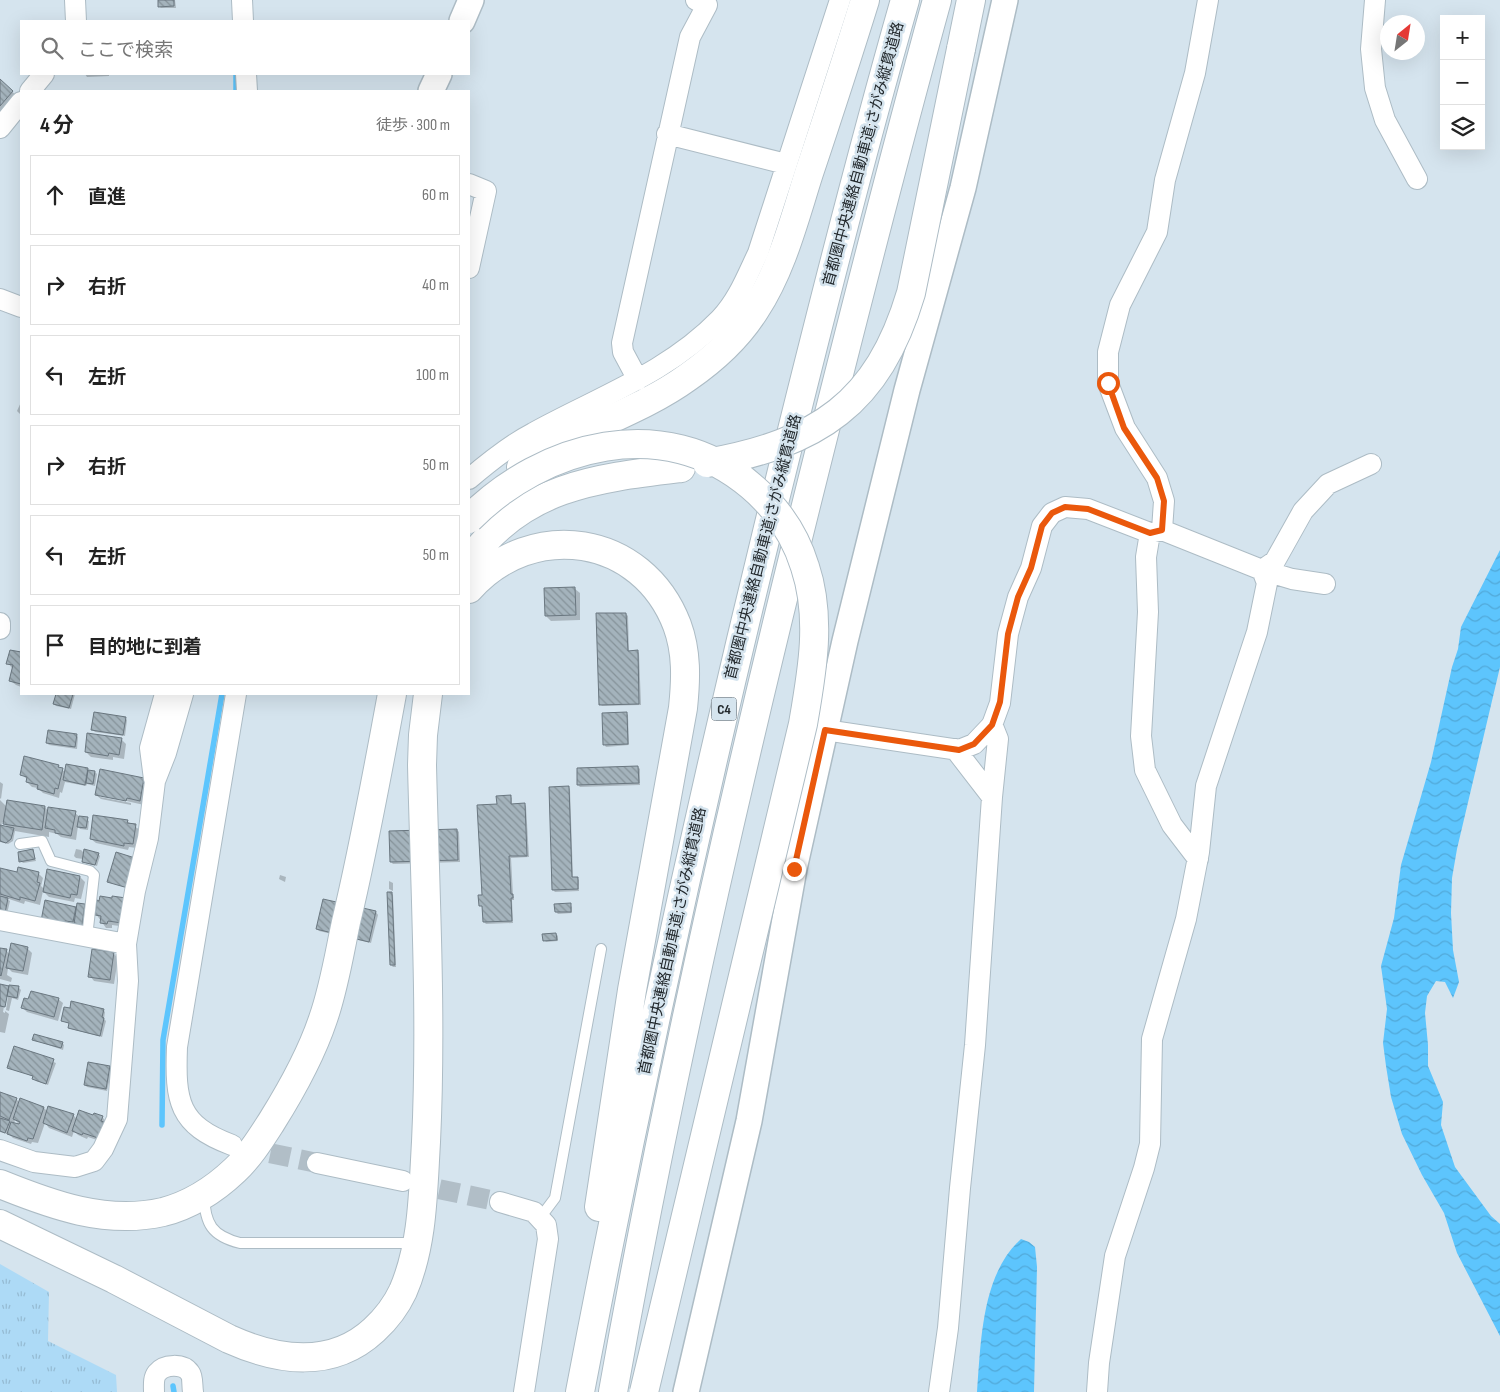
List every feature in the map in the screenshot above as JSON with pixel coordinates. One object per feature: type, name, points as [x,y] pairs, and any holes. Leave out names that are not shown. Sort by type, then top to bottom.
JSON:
[{"type":"highway","points":[[470,518],[504,481],[532,459],[667,390],[705,364],[741,330],[766,291],[784,250],[865,0]]},
{"type":"highway","name":"首都圏中央連絡自動車道;さがみ縦貫道路","points":[[578,1392],[645,1062],[729,688],[816,332],[905,0]]},
{"type":"highway","name":"首都圏中央連絡自動車道;さがみ縦貫道路","points":[[613,1392],[636,1263],[673,1080],[757,706],[846,341],[937,0]]},
{"type":"highway","points":[[470,560],[500,526],[548,496],[567,488],[606,478],[732,459],[777,446],[819,427],[836,415],[862,389],[886,355],[899,330],[911,293],[971,0]]},
{"type":"highway","points":[[470,518],[512,484],[545,465],[562,458],[620,444],[661,445],[682,449],[704,456],[724,466],[742,478],[773,508],[786,524],[796,544],[806,568],[811,592],[814,616],[814,642],[803,724],[644,1392]]},
{"type":"highway","points":[[470,589],[487,570],[499,562],[532,548],[570,544],[591,548],[610,554],[627,563],[643,575],[657,590],[669,607],[677,624],[684,652],[685,684],[683,708],[632,990],[606,1157],[578,1392]]},
{"type":"highway","points":[[0,1184],[47,1203],[71,1210],[118,1216],[141,1215],[164,1212],[204,1194],[236,1170],[260,1140],[287,1097],[310,1053],[329,1001],[362,857],[392,695]]},
{"type":"highway","points":[[0,1224],[114,1279],[229,1340],[249,1348],[290,1358],[324,1356],[341,1352],[357,1344],[383,1322],[402,1293],[414,1261],[424,1178],[427,1108],[427,982],[422,765],[423,735],[428,695]]},
{"type":"street","points":[[75,0],[76,20]]},
{"type":"street","points":[[242,0],[243,20]]},
{"type":"street","points":[[462,20],[471,0]]},
{"type":"street","points":[[638,380],[623,352],[622,343],[690,37],[707,5],[696,0]]},
{"type":"street","points":[[470,478],[506,450],[532,433],[638,380],[681,354],[721,318],[740,292],[758,253],[840,0]]},
{"type":"street","points":[[686,1392],[749,1121],[792,879],[825,730],[907,390],[963,188],[1005,0]]},
{"type":"street","points":[[1198,859],[1172,825],[1145,770],[1141,736],[1148,612],[1146,557],[1156,531],[1164,501],[1157,478],[1124,428],[1108,383],[1108,352],[1120,305],[1157,232],[1165,180],[1195,73],[1208,0]]},
{"type":"street","points":[[1375,0],[1371,49],[1375,88],[1385,120],[1417,179]]},
{"type":"street","points":[[31,90],[43,75]]},
{"type":"street","points":[[246,75],[247,90]]},
{"type":"street","points":[[431,90],[439,75]]},
{"type":"street","points":[[0,128],[20,103]]},
{"type":"street","points":[[668,134],[786,164]]},
{"type":"street","points":[[470,184],[486,191],[470,263]]},
{"type":"street","points":[[0,299],[20,306]]},
{"type":"street","points":[[1262,570],[1275,562],[1303,511],[1328,484],[1372,464]]},
{"type":"street","points":[[825,730],[959,750],[974,744],[992,724],[1000,702],[1008,634],[1018,597],[1031,568],[1042,526],[1052,513],[1065,507],[1088,509],[1156,531],[1262,570],[1292,579],[1325,584]]},
{"type":"street","points":[[1097,1392],[1099,1363],[1115,1256],[1150,1144],[1152,1039],[1186,919],[1198,859],[1206,786],[1257,632],[1267,583],[1262,570]]},
{"type":"street","points":[[0,623],[0,628]]},
{"type":"street","points":[[155,781],[150,748],[165,695]]},
{"type":"street","points":[[0,1150],[34,1162],[75,1168],[94,1161],[103,1149],[117,1119],[128,981],[126,944],[135,891],[148,838],[155,781],[166,753],[183,695]]},
{"type":"street","points":[[232,1145],[214,1138],[198,1128],[186,1115],[180,1097],[176,1074],[178,1047],[236,695]]},
{"type":"street","points":[[939,1392],[948,1328],[975,1045],[992,797],[998,739],[992,724]]},
{"type":"street","points":[[955,749],[992,797]]},
{"type":"street","points":[[0,920],[126,944]]},
{"type":"street","points":[[317,1163],[403,1181]]},
{"type":"street","points":[[500,1202],[534,1212],[546,1225],[548,1239],[524,1392]]},
{"type":"street","points":[[154,1392],[154,1380],[157,1372],[164,1368],[176,1366],[185,1368],[191,1374],[193,1392]]},
{"type":"lane","points":[[20,844],[42,841],[52,861],[90,871],[94,875],[87,937]]},
{"type":"lane","points":[[540,1218],[556,1198],[601,949]]},
{"type":"lane","points":[[204,1194],[204,1212],[209,1224],[216,1233],[228,1240],[240,1243],[417,1243]]},
{"type":"green space","points":[[0,1264],[49,1292],[48,1341],[116,1375],[117,1392],[0,1392]]},
{"type":"water","points":[[1500,550],[1500,667],[1457,849],[1452,878],[1453,950],[1459,982],[1453,998],[1445,982],[1436,981],[1427,996],[1425,1013],[1428,1066],[1443,1102],[1441,1125],[1455,1167],[1491,1216],[1500,1224],[1500,1336],[1457,1253],[1444,1213],[1422,1175],[1402,1134],[1391,1097],[1383,1043],[1387,1009],[1381,966],[1394,918],[1401,865],[1431,762],[1452,667],[1458,649],[1461,627]]},
{"type":"water","points":[[1021,1239],[1035,1247],[1037,1267],[1034,1392],[977,1392],[982,1332],[991,1290],[998,1271],[1008,1254]]},
{"type":"building","points":[[158,0],[174,0],[174,6],[158,7]]},
{"type":"building","points":[[0,79],[13,91],[0,106]]},
{"type":"building","points":[[575,587],[576,615],[545,616],[544,588]]},
{"type":"building","points":[[596,613],[626,613],[628,651],[638,650],[639,704],[599,705]]},
{"type":"building","points":[[10,650],[20,652],[20,684],[9,681],[13,665],[6,664]]},
{"type":"building","points":[[56,695],[73,695],[69,708],[53,704]]},
{"type":"building","points":[[94,712],[126,717],[123,735],[91,730]]},
{"type":"building","points":[[627,712],[628,744],[603,745],[602,713]]},
{"type":"building","points":[[48,730],[77,734],[75,747],[46,743]]},
{"type":"building","points":[[87,733],[122,738],[119,755],[109,753],[108,756],[85,752]]},
{"type":"building","points":[[24,756],[59,765],[58,767],[63,768],[58,789],[55,788],[54,794],[37,789],[38,785],[26,782],[27,777],[20,775]]},
{"type":"building","points":[[66,764],[88,768],[85,785],[63,780]]},
{"type":"building","points":[[638,766],[639,783],[577,785],[577,768]]},
{"type":"building","points":[[100,769],[144,778],[140,801],[127,798],[126,801],[95,795]]},
{"type":"building","points":[[88,770],[95,771],[93,784],[86,783]]},
{"type":"building","points":[[569,786],[572,877],[578,877],[578,889],[552,890],[549,787]]},
{"type":"building","points":[[511,795],[511,804],[525,803],[527,856],[509,856],[511,894],[513,894],[513,898],[511,898],[512,921],[483,922],[482,906],[479,906],[478,895],[482,895],[477,805],[497,804],[496,796]]},
{"type":"building","points":[[7,800],[45,806],[42,830],[3,824]]},
{"type":"building","points":[[48,807],[76,811],[71,836],[55,833],[55,830],[45,828]]},
{"type":"building","points":[[93,815],[128,820],[127,823],[136,824],[133,844],[124,843],[124,846],[90,839]]},
{"type":"building","points":[[79,816],[88,817],[86,828],[77,827]]},
{"type":"building","points":[[0,825],[14,828],[11,839],[6,843],[0,841]]},
{"type":"building","points":[[457,829],[458,860],[390,862],[389,831]]},
{"type":"building","points":[[33,849],[35,859],[19,862],[18,852]]},
{"type":"building","points":[[84,849],[99,853],[95,865],[82,862]]},
{"type":"building","points":[[116,852],[135,858],[128,888],[107,882]]},
{"type":"building","points":[[18,867],[39,872],[37,882],[40,883],[35,901],[20,897],[20,900],[0,894],[0,868],[17,872]]},
{"type":"building","points":[[47,869],[80,876],[77,895],[71,894],[70,898],[43,892]]},
{"type":"building","points":[[387,892],[392,892],[395,965],[390,965]]},
{"type":"building","points":[[0,896],[8,898],[5,913],[0,912]]},
{"type":"building","points":[[100,896],[126,898],[122,923],[108,921],[107,924],[100,923],[101,916],[95,915],[97,900],[99,901]]},
{"type":"building","points":[[323,899],[376,911],[369,942],[316,929]]},
{"type":"building","points":[[45,900],[76,907],[73,922],[65,921],[64,926],[41,921]]},
{"type":"building","points":[[77,903],[85,904],[82,926],[74,924]]},
{"type":"building","points":[[571,903],[571,912],[555,912],[554,904]]},
{"type":"building","points":[[556,933],[557,940],[543,941],[542,934]]},
{"type":"building","points":[[11,943],[28,947],[23,971],[6,968]]},
{"type":"building","points":[[0,948],[7,949],[1,976],[0,975]]},
{"type":"building","points":[[92,949],[114,952],[110,980],[88,977]]},
{"type":"building","points":[[0,984],[9,986],[5,1007],[0,1006]]},
{"type":"building","points":[[9,985],[19,986],[17,998],[7,996]]},
{"type":"building","points":[[31,991],[59,998],[54,1017],[21,1008],[24,998],[28,999]]},
{"type":"building","points":[[71,1001],[104,1009],[100,1036],[68,1028],[69,1023],[61,1021],[64,1007],[70,1008]]},
{"type":"building","points":[[34,1034],[63,1042],[61,1048],[32,1040]]},
{"type":"building","points":[[14,1046],[54,1059],[46,1084],[32,1079],[33,1076],[7,1068]]},
{"type":"building","points":[[88,1062],[110,1066],[106,1089],[84,1085]]},
{"type":"building","points":[[0,1092],[17,1098],[9,1120],[0,1116]]},
{"type":"building","points":[[20,1098],[44,1107],[33,1139],[28,1138],[27,1141],[7,1134],[11,1122],[19,1124],[20,1122],[13,1119]]},
{"type":"building","points":[[48,1106],[74,1114],[67,1133],[43,1123]]},
{"type":"building","points":[[79,1110],[103,1116],[101,1121],[104,1122],[98,1138],[72,1131]]},
{"type":"building","points":[[0,1118],[10,1121],[5,1133],[0,1131]]},
{"type":"waterway","points":[[236,75],[236,90]]},
{"type":"waterway","points":[[162,1125],[163,1040],[222,695]]},
{"type":"waterway","points":[[173,1386],[174,1392]]},
{"type":"tunnel","points":[[241,1147],[317,1163]]},
{"type":"tunnel","points":[[410,1183],[500,1202]]},
{"type":"route","points":[[794,869],[825,730],[959,750],[974,744],[992,725],[1000,702],[1008,634],[1018,597],[1031,568],[1042,526],[1052,513],[1065,507],[1088,509],[1150,533],[1162,530],[1161,518],[1164,501],[1157,478],[1124,428],[1108,383]]}]
